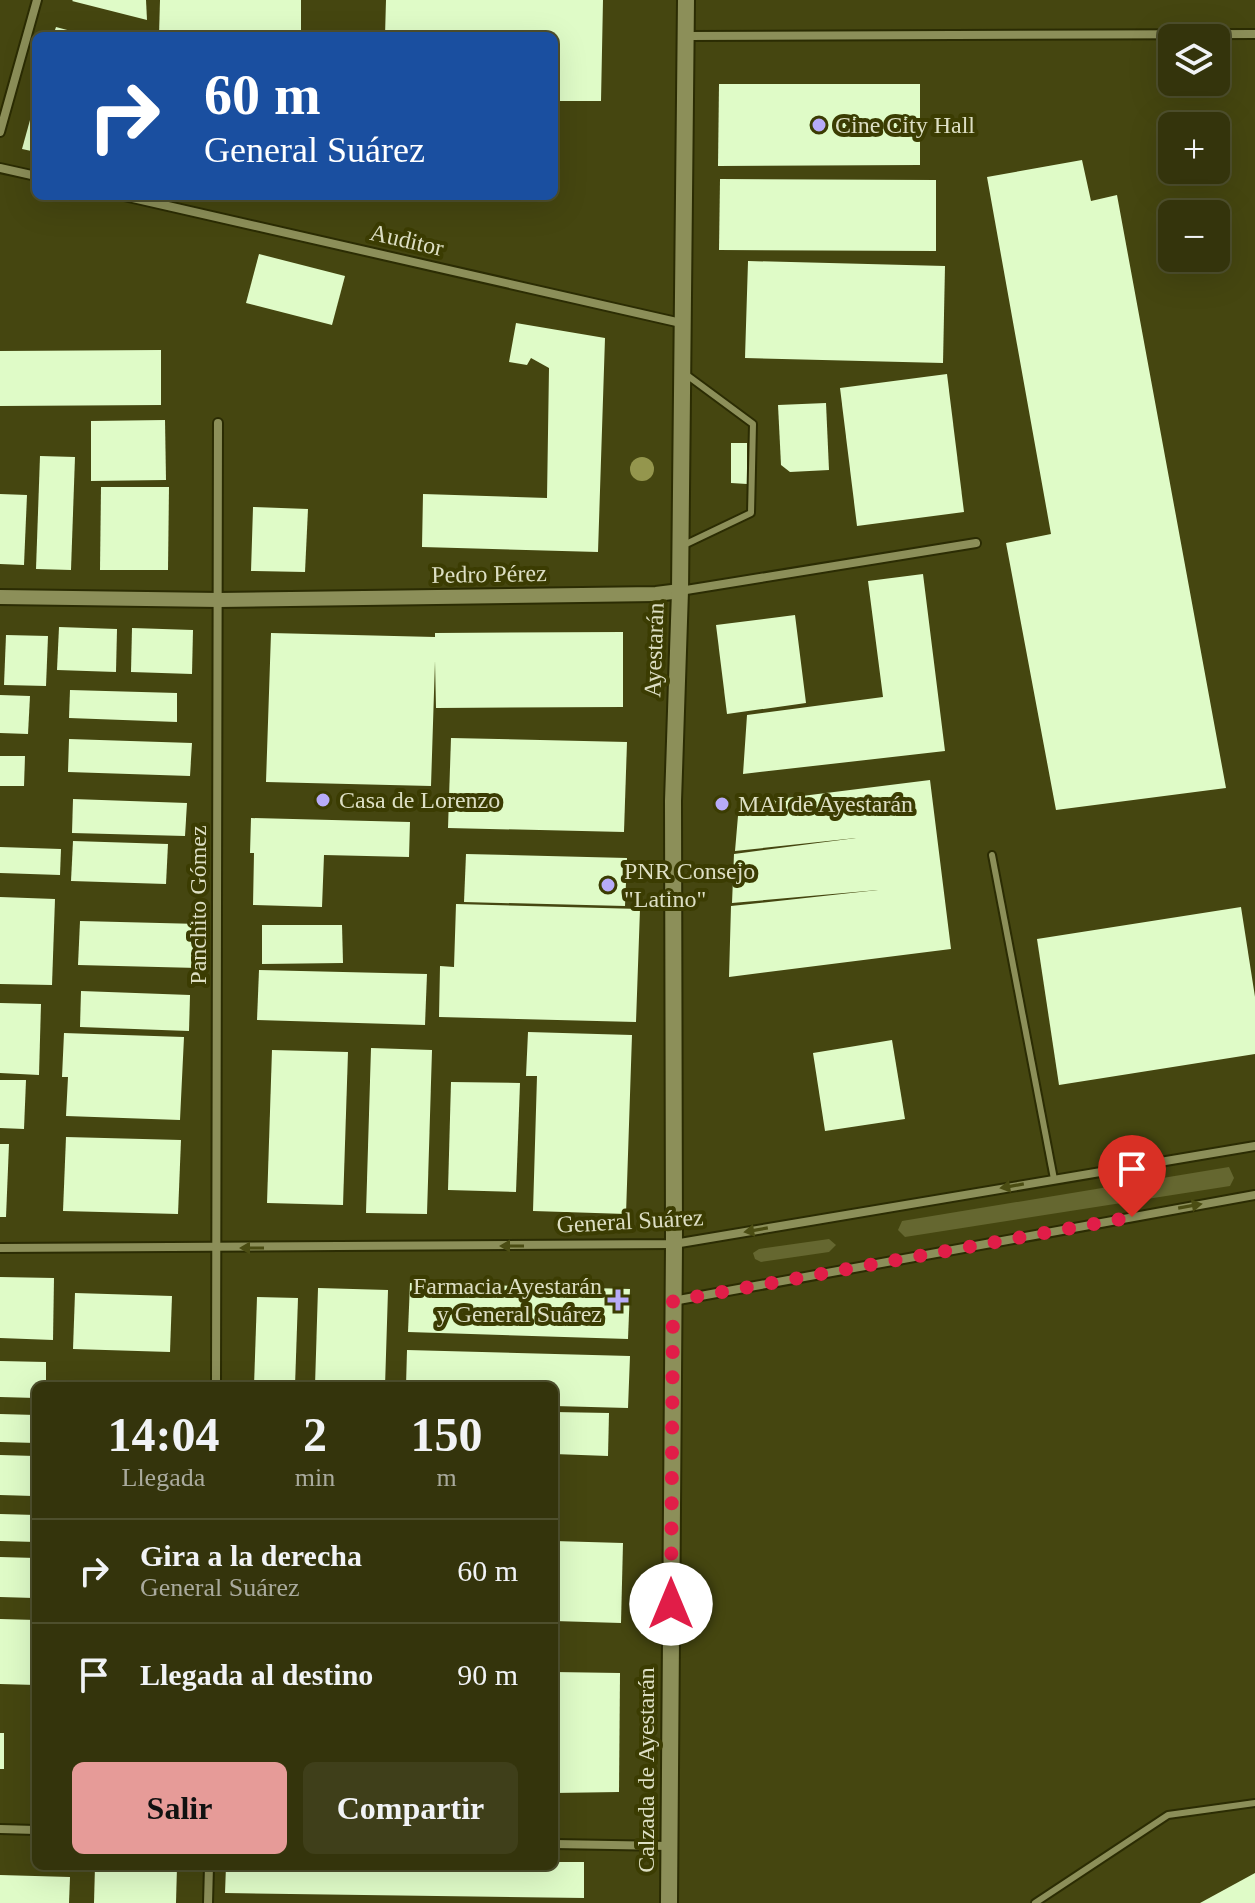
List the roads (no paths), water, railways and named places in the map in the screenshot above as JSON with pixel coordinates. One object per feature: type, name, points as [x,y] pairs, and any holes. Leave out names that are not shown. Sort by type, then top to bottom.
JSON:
[{"type":"main road","name":"Ayestarán","points":[[673,1301],[673,801],[680,591],[686,0]]},
{"type":"main road","name":"Calzada de Ayestarán","points":[[669,1903],[673,1301]]},
{"type":"street","points":[[0,132],[37,0]]},
{"type":"street","points":[[686,36],[1255,34]]},
{"type":"street","points":[[0,168],[32,175]]},
{"type":"street","name":"Auditor","points":[[142,200],[681,323]]},
{"type":"street","name":"Panchito Gómez","points":[[216,1382],[218,423]]},
{"type":"street","name":"Pedro Pérez","points":[[0,597],[219,600],[656,594],[976,543]]},
{"type":"street","name":"General Suárez","points":[[0,1248],[674,1244],[1255,1146]]},
{"type":"street","points":[[673,1301],[1255,1195]]},
{"type":"street","points":[[0,1829],[32,1830]]},
{"type":"street","points":[[558,1844],[669,1846]]},
{"type":"street","points":[[208,1903],[209,1870]]},
{"type":"lane","points":[[680,547],[751,513],[753,424],[681,372]]},
{"type":"lane","points":[[992,855],[1054,1179]]},
{"type":"lane","points":[[1035,1903],[1168,1815],[1255,1803]]},
{"type":"place","name":"Cine City Hall","points":[[819,125]]},
{"type":"place","name":"Casa de Lorenzo","points":[[323,800]]},
{"type":"place","name":"MAI de Ayestarán","points":[[722,804]]},
{"type":"place","name":"PNR Consejo \"Latino\"","points":[[608,885]]},
{"type":"place","name":"Farmacia Ayestarán y General Suárez","points":[[618,1300]]}]
